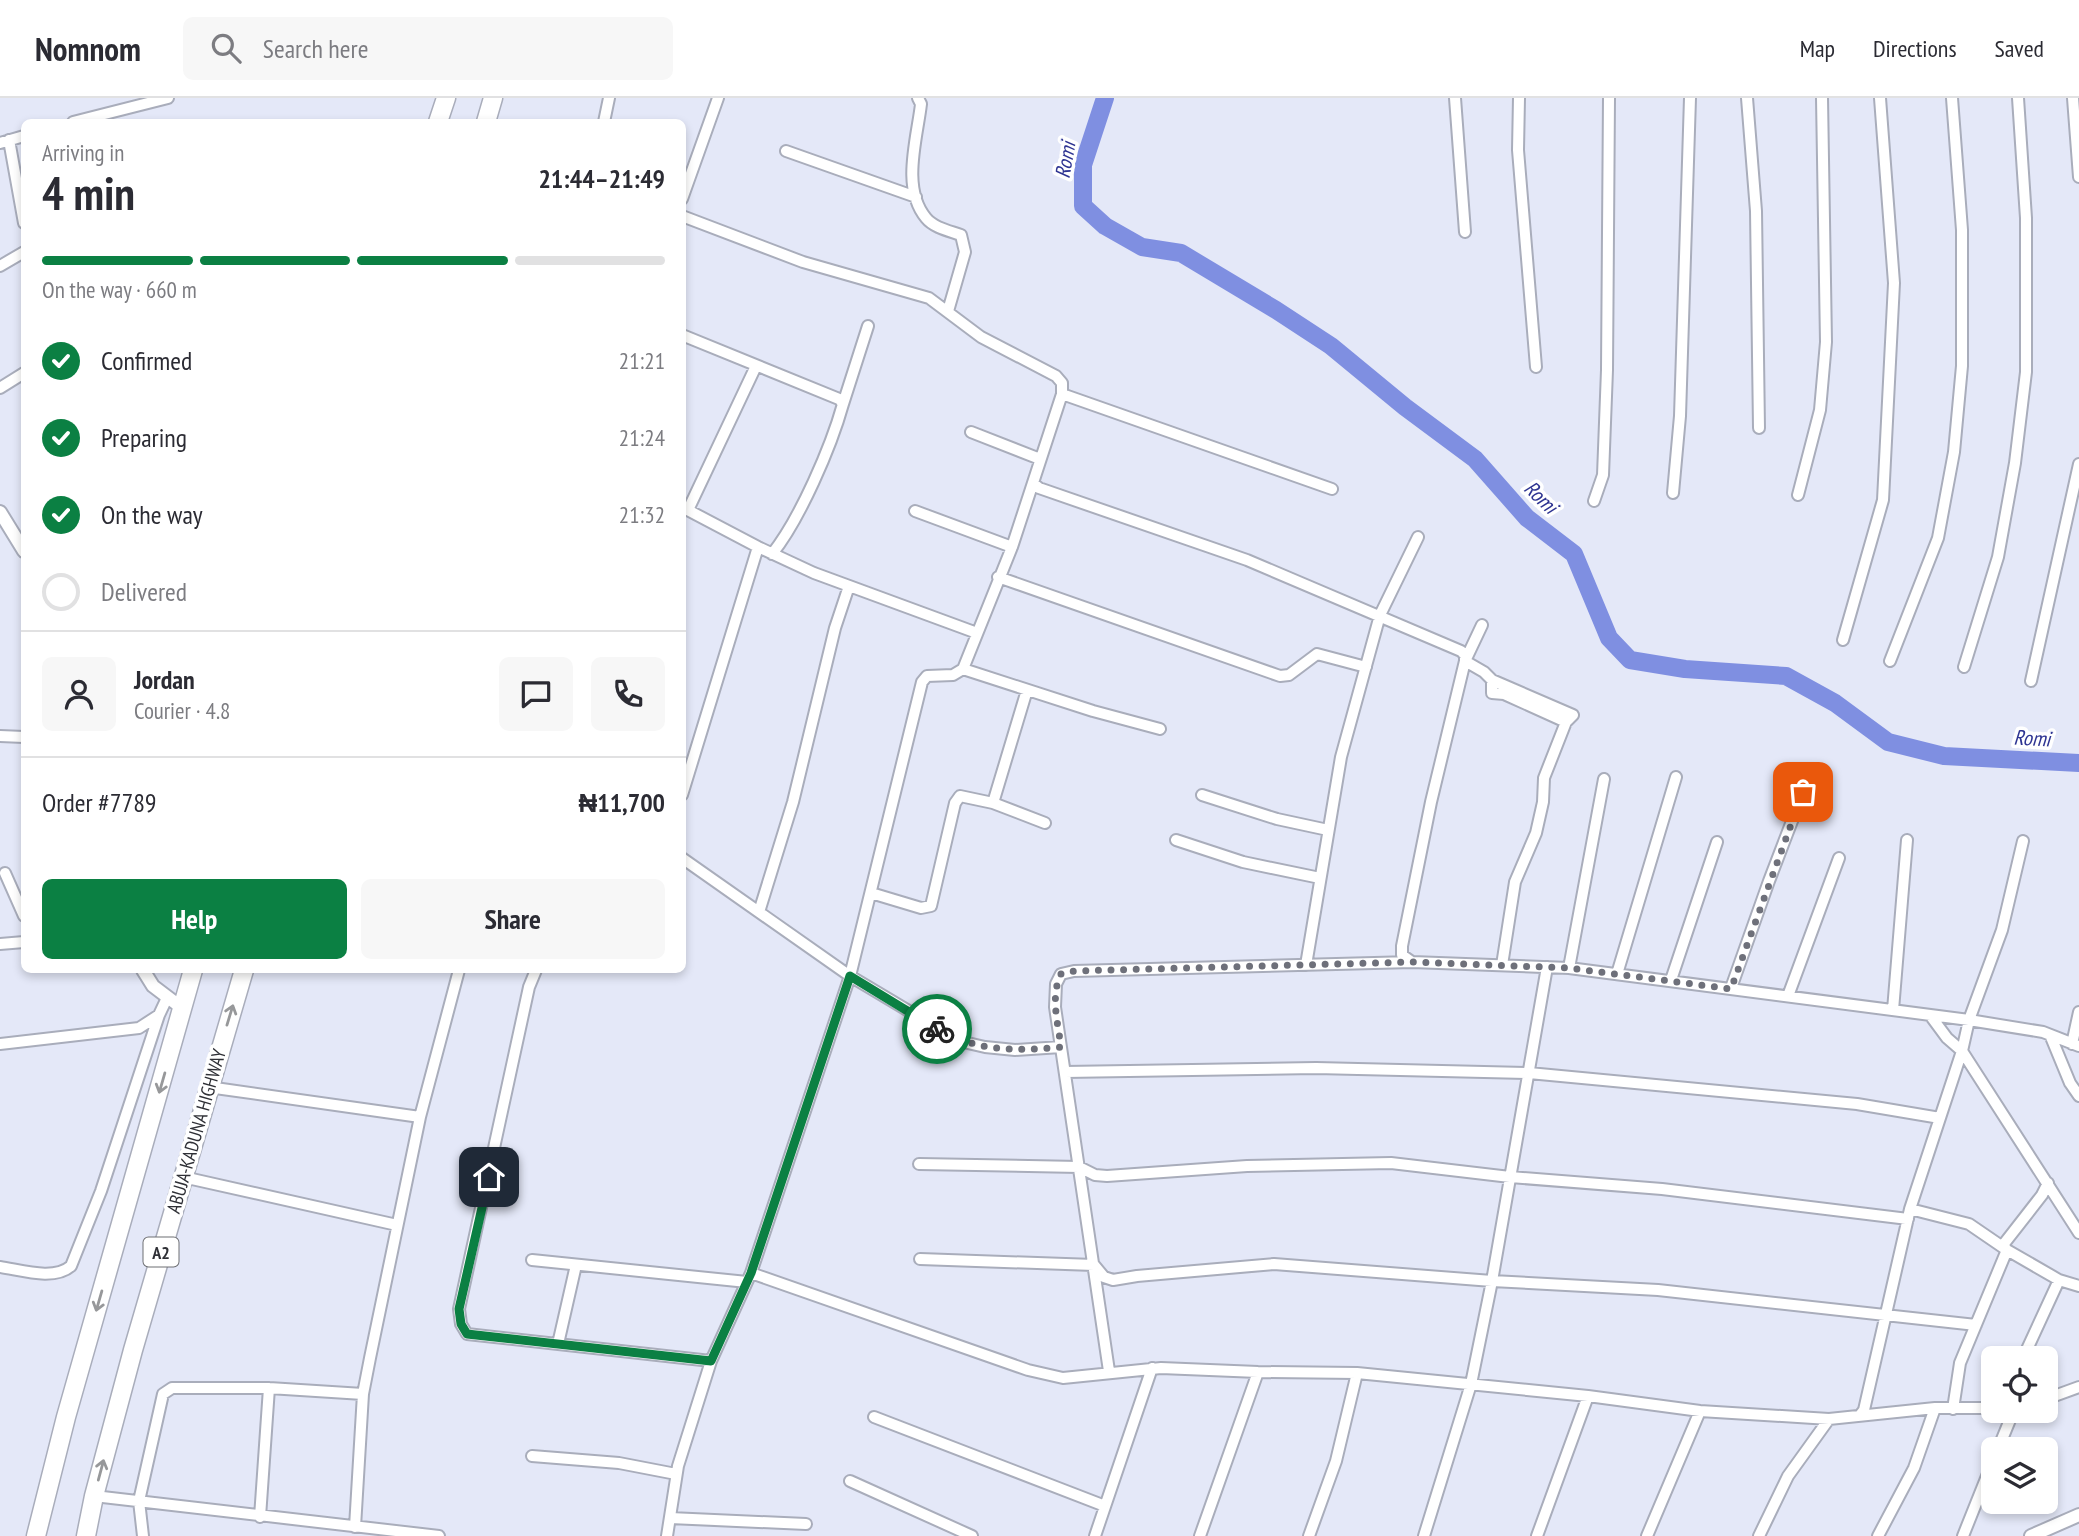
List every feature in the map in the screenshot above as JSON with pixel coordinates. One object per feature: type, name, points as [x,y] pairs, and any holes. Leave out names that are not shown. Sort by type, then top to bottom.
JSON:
[{"type":"highway","points":[[439,119],[446,98]]},
{"type":"highway","points":[[487,119],[493,98]]},
{"type":"highway","name":"A2","points":[[36,1536],[174,1003],[191,973]]},
{"type":"highway","name":"ABUJA-KADUNA HIGHWAY","points":[[86,1536],[94,1496],[208,1087],[243,973]]},
{"type":"street","points":[[85,119],[168,98]]},
{"type":"street","points":[[605,119],[609,98]]},
{"type":"street","points":[[686,189],[718,98]]},
{"type":"street","points":[[918,98],[921,104],[912,181],[916,197],[926,218],[937,227],[961,234],[965,243],[965,252],[948,311]]},
{"type":"street","points":[[1455,98],[1465,232]]},
{"type":"street","points":[[1519,98],[1518,150],[1536,366]]},
{"type":"street","points":[[1594,501],[1603,475],[1607,370],[1609,98]]},
{"type":"street","points":[[1673,494],[1680,416],[1690,98]]},
{"type":"street","points":[[1747,98],[1756,211],[1759,428]]},
{"type":"street","points":[[1798,495],[1820,410],[1826,342],[1822,98]]},
{"type":"street","points":[[1843,640],[1883,500],[1894,283],[1880,98]]},
{"type":"street","points":[[1890,661],[1938,538],[1954,452],[1962,366],[1962,230],[1952,98]]},
{"type":"street","points":[[1964,667],[1998,557],[2015,463],[2026,372],[2026,218],[2018,98]]},
{"type":"street","points":[[2073,98],[2079,177]]},
{"type":"street","points":[[5,142],[21,210]]},
{"type":"street","points":[[786,151],[916,197]]},
{"type":"street","points":[[667,1536],[676,1474],[711,1361],[749,1278],[850,976],[922,682],[927,676],[953,675],[962,669],[1035,488],[1040,459],[1062,394],[1062,383],[1056,376],[981,337],[929,298],[803,262],[686,219]]},
{"type":"street","points":[[0,266],[21,254]]},
{"type":"street","points":[[772,554],[788,534],[829,442],[868,326]]},
{"type":"street","points":[[686,337],[839,399],[843,404]]},
{"type":"street","points":[[686,506],[756,366]]},
{"type":"street","points":[[0,388],[21,375]]},
{"type":"street","points":[[1062,394],[1332,489]]},
{"type":"street","points":[[971,432],[1040,459]]},
{"type":"street","points":[[2031,681],[2079,464]]},
{"type":"street","points":[[1035,488],[1247,560],[1461,651],[1465,655],[1465,661]]},
{"type":"street","points":[[686,509],[772,554],[976,633]]},
{"type":"street","points":[[915,511],[1012,547]]},
{"type":"street","points":[[0,512],[20,536]]},
{"type":"street","points":[[1306,965],[1341,757],[1380,615],[1418,537]]},
{"type":"street","points":[[686,782],[758,547]]},
{"type":"street","points":[[998,577],[1280,676],[1289,675],[1317,654],[1366,667]]},
{"type":"street","points":[[759,912],[793,802],[835,628],[849,586]]},
{"type":"street","points":[[1412,962],[1402,955],[1402,946],[1431,802],[1465,661],[1482,625]]},
{"type":"street","points":[[1465,661],[1492,680],[1492,693],[1504,694],[1566,722],[1544,778],[1543,802],[1535,833],[1515,882],[1502,965]]},
{"type":"street","points":[[962,669],[1160,729]]},
{"type":"street","points":[[993,803],[1027,690]]},
{"type":"street","points":[[0,736],[21,737]]},
{"type":"street","points":[[1731,989],[1812,769]]},
{"type":"street","points":[[1617,974],[1676,777]]},
{"type":"street","points":[[1569,968],[1604,779]]},
{"type":"street","points":[[1202,795],[1277,820],[1328,830]]},
{"type":"street","points":[[871,893],[921,908],[931,906],[957,799],[960,796],[993,803],[1045,823]]},
{"type":"street","points":[[1176,840],[1242,862],[1320,878]]},
{"type":"street","points":[[1893,1010],[1907,840]]},
{"type":"street","points":[[1860,1416],[1864,1410],[1909,1214],[1962,1051],[1969,1020],[2002,930],[2023,841]]},
{"type":"street","points":[[1671,980],[1717,842]]},
{"type":"street","points":[[1788,996],[1839,858]]},
{"type":"street","points":[[686,862],[850,976],[959,1041],[1015,1050],[1061,1047]]},
{"type":"street","points":[[5,873],[21,909]]},
{"type":"street","points":[[0,944],[21,942]]},
{"type":"street","points":[[1109,1371],[1055,1007],[1056,984],[1061,974],[1074,971],[1412,962],[1569,968],[1969,1020],[2043,1032],[2075,1045],[2079,1012]]},
{"type":"street","points":[[1424,1536],[1471,1384],[1492,1281],[1547,967]]},
{"type":"street","points":[[0,1044],[139,1028],[174,1003],[153,986],[145,973]]},
{"type":"street","points":[[355,1527],[363,1394],[421,1117],[458,973]]},
{"type":"street","points":[[535,973],[529,987],[459,1309],[461,1324],[467,1334],[711,1361]]},
{"type":"street","points":[[0,1268],[53,1274],[65,1271],[71,1266],[101,1191],[159,1015]]},
{"type":"street","points":[[1930,1015],[1947,1038],[1962,1051],[2079,1233]]},
{"type":"street","points":[[2051,1037],[2070,1083],[2079,1096]]},
{"type":"street","points":[[1065,1072],[1316,1068],[1528,1073],[1857,1104],[1940,1118]]},
{"type":"street","points":[[208,1087],[421,1117]]},
{"type":"street","points":[[919,1164],[1079,1167],[1095,1175],[1107,1176],[1247,1166],[1391,1163],[1510,1177],[1909,1214],[1969,1224],[2007,1251],[2059,1280],[2079,1286]]},
{"type":"street","points":[[183,1177],[397,1225]]},
{"type":"street","points":[[2007,1251],[2003,1245],[2042,1195],[2048,1183]]},
{"type":"street","points":[[1953,1409],[1960,1363],[2007,1251]]},
{"type":"street","points":[[920,1259],[1094,1265],[1104,1277],[1113,1280],[1274,1264],[1492,1281],[1658,1290],[1976,1325]]},
{"type":"street","points":[[532,1260],[749,1278],[1028,1370],[1063,1378],[1152,1368],[1258,1373],[1357,1373],[1588,1396],[1700,1411],[1829,1419],[1935,1408],[1981,1408]]},
{"type":"street","points":[[558,1344],[576,1265]]},
{"type":"street","points":[[2029,1346],[2059,1280]]},
{"type":"street","points":[[1095,1536],[1152,1368]]},
{"type":"street","points":[[1200,1536],[1258,1373]]},
{"type":"street","points":[[1310,1536],[1336,1461],[1357,1373]]},
{"type":"street","points":[[2058,1395],[2079,1387]]},
{"type":"street","points":[[143,1536],[139,1501],[163,1394],[167,1390],[269,1388],[363,1394]]},
{"type":"street","points":[[260,1517],[269,1388]]},
{"type":"street","points":[[1536,1536],[1588,1396]]},
{"type":"street","points":[[1878,1536],[1914,1468],[1935,1408]]},
{"type":"street","points":[[1647,1536],[1700,1411]]},
{"type":"street","points":[[874,1418],[1105,1506]]},
{"type":"street","points":[[1759,1536],[1788,1476],[1829,1419]]},
{"type":"street","points":[[532,1456],[619,1462],[676,1474]]},
{"type":"street","points":[[850,1481],[972,1536]]},
{"type":"street","points":[[1963,1536],[1981,1491]]},
{"type":"street","points":[[94,1496],[439,1536]]},
{"type":"street","points":[[2031,1536],[2079,1515]]},
{"type":"street","points":[[670,1518],[807,1524]]},
{"type":"waterway","name":"Romi","points":[[1105,98],[1083,165],[1083,206],[1105,226],[1142,247],[1181,253],[1276,310],[1331,346],[1405,407],[1475,459],[1527,518],[1574,554],[1609,638],[1630,660],[1685,669],[1786,676],[1835,703],[1888,742],[1944,756],[2079,763]]},
{"type":"way so far","points":[[937,1029],[959,1041],[985,1047],[1015,1050],[1061,1047],[1055,1007],[1056,984],[1061,974],[1074,971],[1412,962],[1569,968],[1731,989],[1803,792]]},
{"type":"route","points":[[489,1177],[459,1309],[461,1324],[467,1334],[711,1361],[751,1273],[850,976],[937,1029]]}]
